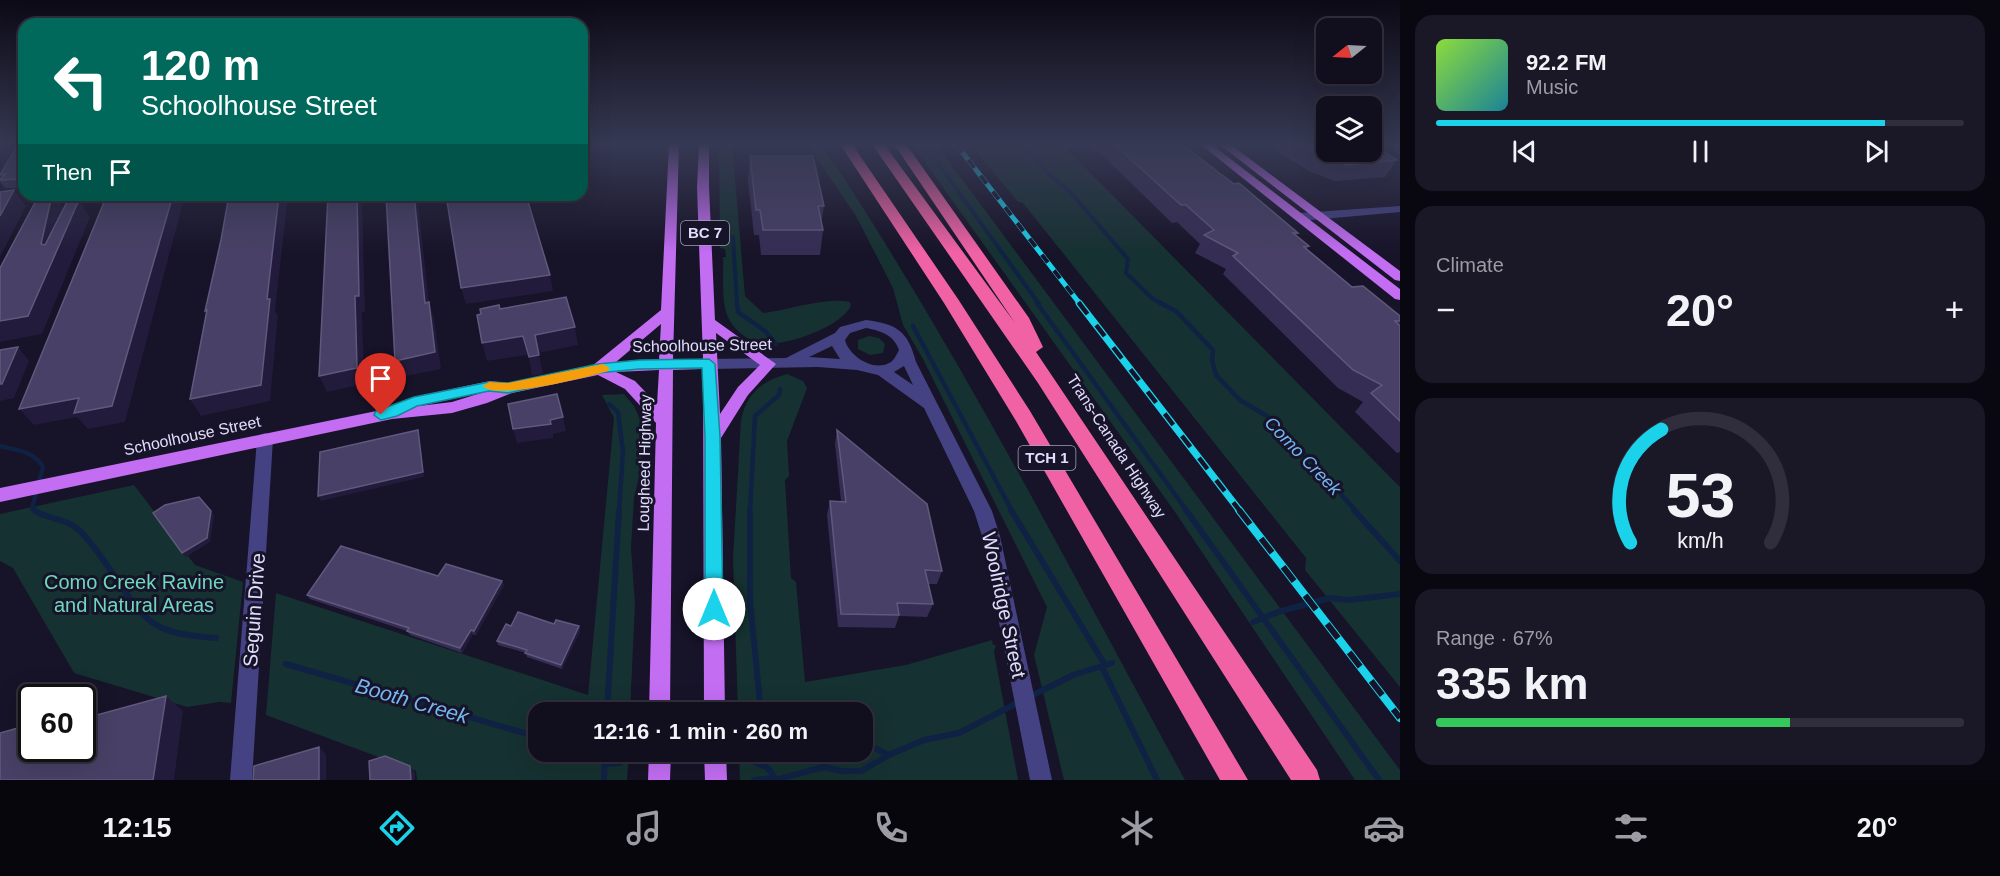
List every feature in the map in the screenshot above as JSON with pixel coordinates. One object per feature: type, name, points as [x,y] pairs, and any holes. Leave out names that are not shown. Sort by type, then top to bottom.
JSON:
[{"type":"highway","name":"TCH 1","points":[[870,180],[952,303],[1023,416],[1235,780]]},
{"type":"highway","name":"Trans-Canada Highway","points":[[906,180],[939,224],[1051,386],[1307,780]]},
{"type":"highway","points":[[925,180],[1023,322],[1051,386]]},
{"type":"main road","name":"Lougheed Highway","points":[[660,702],[664,421],[672,180]]},
{"type":"main road","name":"BC 7","points":[[703,180],[713,437],[715,702]]},
{"type":"main road","points":[[1252,180],[1400,296]]},
{"type":"main road","points":[[1273,180],[1400,278]]},
{"type":"main road","points":[[664,421],[630,385],[598,369],[667,312]]},
{"type":"main road","points":[[709,322],[769,364],[743,391],[713,437]]},
{"type":"main road","name":"Schoolhouse Street","points":[[0,495],[392,412],[415,413],[491,397],[508,388],[598,369],[639,364],[709,364]]},
{"type":"main road","points":[[659,780],[660,762]]},
{"type":"main road","points":[[715,762],[716,780]]},
{"type":"street","points":[[1300,217],[1400,209]]},
{"type":"street","points":[[856,326],[877,326],[897,334],[906,350],[899,363],[880,369],[858,366],[843,355],[838,342],[840,336],[856,326]]},
{"type":"street","name":"Schoolhouse Street","points":[[789,361],[840,336]]},
{"type":"street","name":"Woolridge Street","points":[[906,350],[909,362],[982,511],[989,530],[1041,780]]},
{"type":"street","name":"Schoolhouse Street","points":[[709,364],[769,364],[789,361],[858,366]]},
{"type":"street","name":"Woolridge Street","points":[[880,369],[931,406]]},
{"type":"street","name":"Seguin Drive","points":[[241,780],[265,439]]},
{"type":"green space","points":[[719,180],[735,180],[745,296],[763,313],[830,301],[850,302],[851,306],[835,322],[810,335],[769,344],[755,342],[739,332],[727,314],[724,299],[723,257],[726,257],[725,249],[720,248]]},
{"type":"green space","points":[[832,180],[845,180],[929,316],[1017,469],[1185,780],[1064,780],[1034,655],[1047,607],[923,359],[903,325],[893,288],[856,216]]},
{"type":"green space","points":[[938,180],[963,180],[1400,770],[1400,780],[1355,780],[1175,512]]},
{"type":"green space","points":[[1000,180],[1098,180],[1400,487],[1400,687],[1305,570],[1306,558],[1023,203],[1018,202]]},
{"type":"green space","points":[[869,336],[879,338],[885,344],[883,353],[870,355],[858,349],[858,340]]},
{"type":"green space","points":[[787,374],[803,381],[807,388],[787,441],[789,476],[785,480],[791,578],[796,582],[805,682],[906,665],[992,640],[993,645],[996,645],[994,652],[1018,780],[740,780],[739,762],[873,762],[873,702],[738,702],[733,559],[741,420],[747,403],[756,390]]},
{"type":"green space","points":[[624,394],[634,406],[643,426],[642,464],[634,498],[631,548],[635,604],[630,702],[528,702],[528,762],[628,762],[627,780],[417,780],[416,771],[266,715],[276,593],[588,695],[614,418],[602,395]]},
{"type":"green space","name":"Como Creek Ravine and Natural Areas","points":[[134,485],[195,565],[243,582],[231,703],[219,702],[187,707],[74,673],[13,568],[0,561],[0,514]]},
{"type":"building","points":[[753,180],[818,180],[824,206],[818,206],[823,230],[763,230],[760,210],[756,210]]},
{"type":"building","points":[[1154,180],[1229,180],[1234,184],[1239,183],[1298,233],[1293,233],[1309,246],[1304,247],[1352,287],[1363,286],[1400,316],[1400,321],[1395,321],[1400,326],[1400,421],[1371,393],[1382,385],[1353,370],[1233,256],[1238,253],[1204,235],[1214,230],[1186,205],[1181,205]]},
{"type":"building","points":[[14,190],[0,216],[0,192]]},
{"type":"building","points":[[36,201],[51,201],[41,244],[45,245],[67,201],[79,201],[28,316],[0,321],[0,268]]},
{"type":"building","points":[[105,201],[171,201],[112,406],[74,413],[79,398],[19,409]]},
{"type":"building","points":[[228,201],[278,201],[267,299],[270,299],[261,385],[190,399],[207,310],[205,311]]},
{"type":"building","points":[[328,201],[357,201],[359,296],[355,296],[357,368],[319,376]]},
{"type":"building","points":[[386,201],[415,201],[425,303],[429,302],[435,352],[395,361]]},
{"type":"building","points":[[447,201],[528,201],[550,275],[461,288]]},
{"type":"building","points":[[566,297],[575,327],[535,335],[539,355],[529,357],[523,336],[482,343],[477,315],[481,314],[480,309],[499,305],[500,309]]},
{"type":"building","points":[[18,347],[2,384],[0,384],[0,350]]},
{"type":"building","points":[[557,394],[563,417],[550,420],[551,424],[513,429],[508,404]]},
{"type":"building","points":[[418,430],[423,472],[318,496],[320,452]]},
{"type":"building","points":[[837,430],[927,504],[942,571],[925,570],[933,604],[897,603],[899,615],[841,614],[830,501],[846,502]]},
{"type":"building","points":[[199,497],[211,511],[207,538],[182,553],[153,513],[165,505]]},
{"type":"building","points":[[341,546],[438,576],[446,564],[502,581],[474,631],[471,630],[460,648],[407,631],[409,628],[307,595]]},
{"type":"building","points":[[518,612],[554,624],[556,620],[579,626],[561,665],[525,653],[527,650],[497,641],[506,624],[511,626]]},
{"type":"building","points":[[166,696],[153,780],[0,780],[0,733],[18,728],[18,762],[96,762],[96,715]]},
{"type":"building","points":[[319,747],[319,780],[253,780],[254,766]]},
{"type":"building","points":[[385,756],[410,766],[411,780],[370,780],[369,761]]},
{"type":"waterway","points":[[950,180],[1039,304]]},
{"type":"waterway","name":"Como Creek","points":[[1056,180],[1071,193],[1128,259],[1126,273],[1153,299],[1163,304]]},
{"type":"waterway","points":[[733,237],[737,304]]},
{"type":"waterway","points":[[737,303],[738,312],[765,331],[776,344]]},
{"type":"waterway","points":[[1037,303],[1187,511]]},
{"type":"waterway","name":"Como Creek","points":[[1160,303],[1176,311],[1213,350],[1212,360],[1216,375],[1240,400],[1275,421],[1356,511]]},
{"type":"waterway","points":[[913,326],[1012,511]]},
{"type":"waterway","points":[[750,511],[755,416],[779,395],[780,389]]},
{"type":"waterway","points":[[609,404],[618,412],[623,452],[619,511]]},
{"type":"waterway","name":"Booth Creek","points":[[0,446],[30,454],[43,467],[32,508],[36,511]]},
{"type":"waterway","name":"Booth Creek","points":[[34,510],[80,531],[148,619],[158,626],[179,633],[216,638]]},
{"type":"waterway","points":[[608,702],[619,510]]},
{"type":"waterway","points":[[1011,510],[1105,665]]},
{"type":"waterway","points":[[1186,510],[1263,618]]},
{"type":"waterway","name":"Como Creek","points":[[1354,510],[1400,561]]},
{"type":"waterway","points":[[750,511],[750,602],[760,702]]},
{"type":"waterway","name":"Como Creek","points":[[1263,618],[1330,598],[1349,600],[1400,594]]},
{"type":"waterway","name":"Como Creek","points":[[1253,622],[1263,618]]},
{"type":"waterway","points":[[1263,618],[1379,780]]},
{"type":"waterway","name":"Como Creek","points":[[1029,697],[1073,675],[1112,663]]},
{"type":"waterway","name":"Booth Creek","points":[[286,664],[528,734]]},
{"type":"waterway","points":[[1102,667],[1157,780]]},
{"type":"waterway","name":"Como Creek","points":[[889,755],[924,740],[959,733],[1019,702]]},
{"type":"waterway","name":"Como Creek","points":[[873,747],[889,755]]},
{"type":"waterway","points":[[775,780],[824,767],[842,771],[861,771],[889,755]]},
{"type":"waterway","points":[[604,780],[605,762]]},
{"type":"waterway","points":[[754,762],[768,768],[775,778],[754,780]]},
{"type":"waterway","points":[[605,764],[620,763]]},
{"type":"railway","points":[[984,180],[1080,304]]},
{"type":"railway","points":[[1079,303],[1240,511]]},
{"type":"railway","points":[[1239,510],[1400,718]]},
{"type":"slow traffic","points":[[489,386],[508,388],[603,368]]},
{"type":"route","points":[[381,415],[414,402],[489,386],[508,388],[598,369],[639,364],[709,364],[713,437],[714,609]]}]
